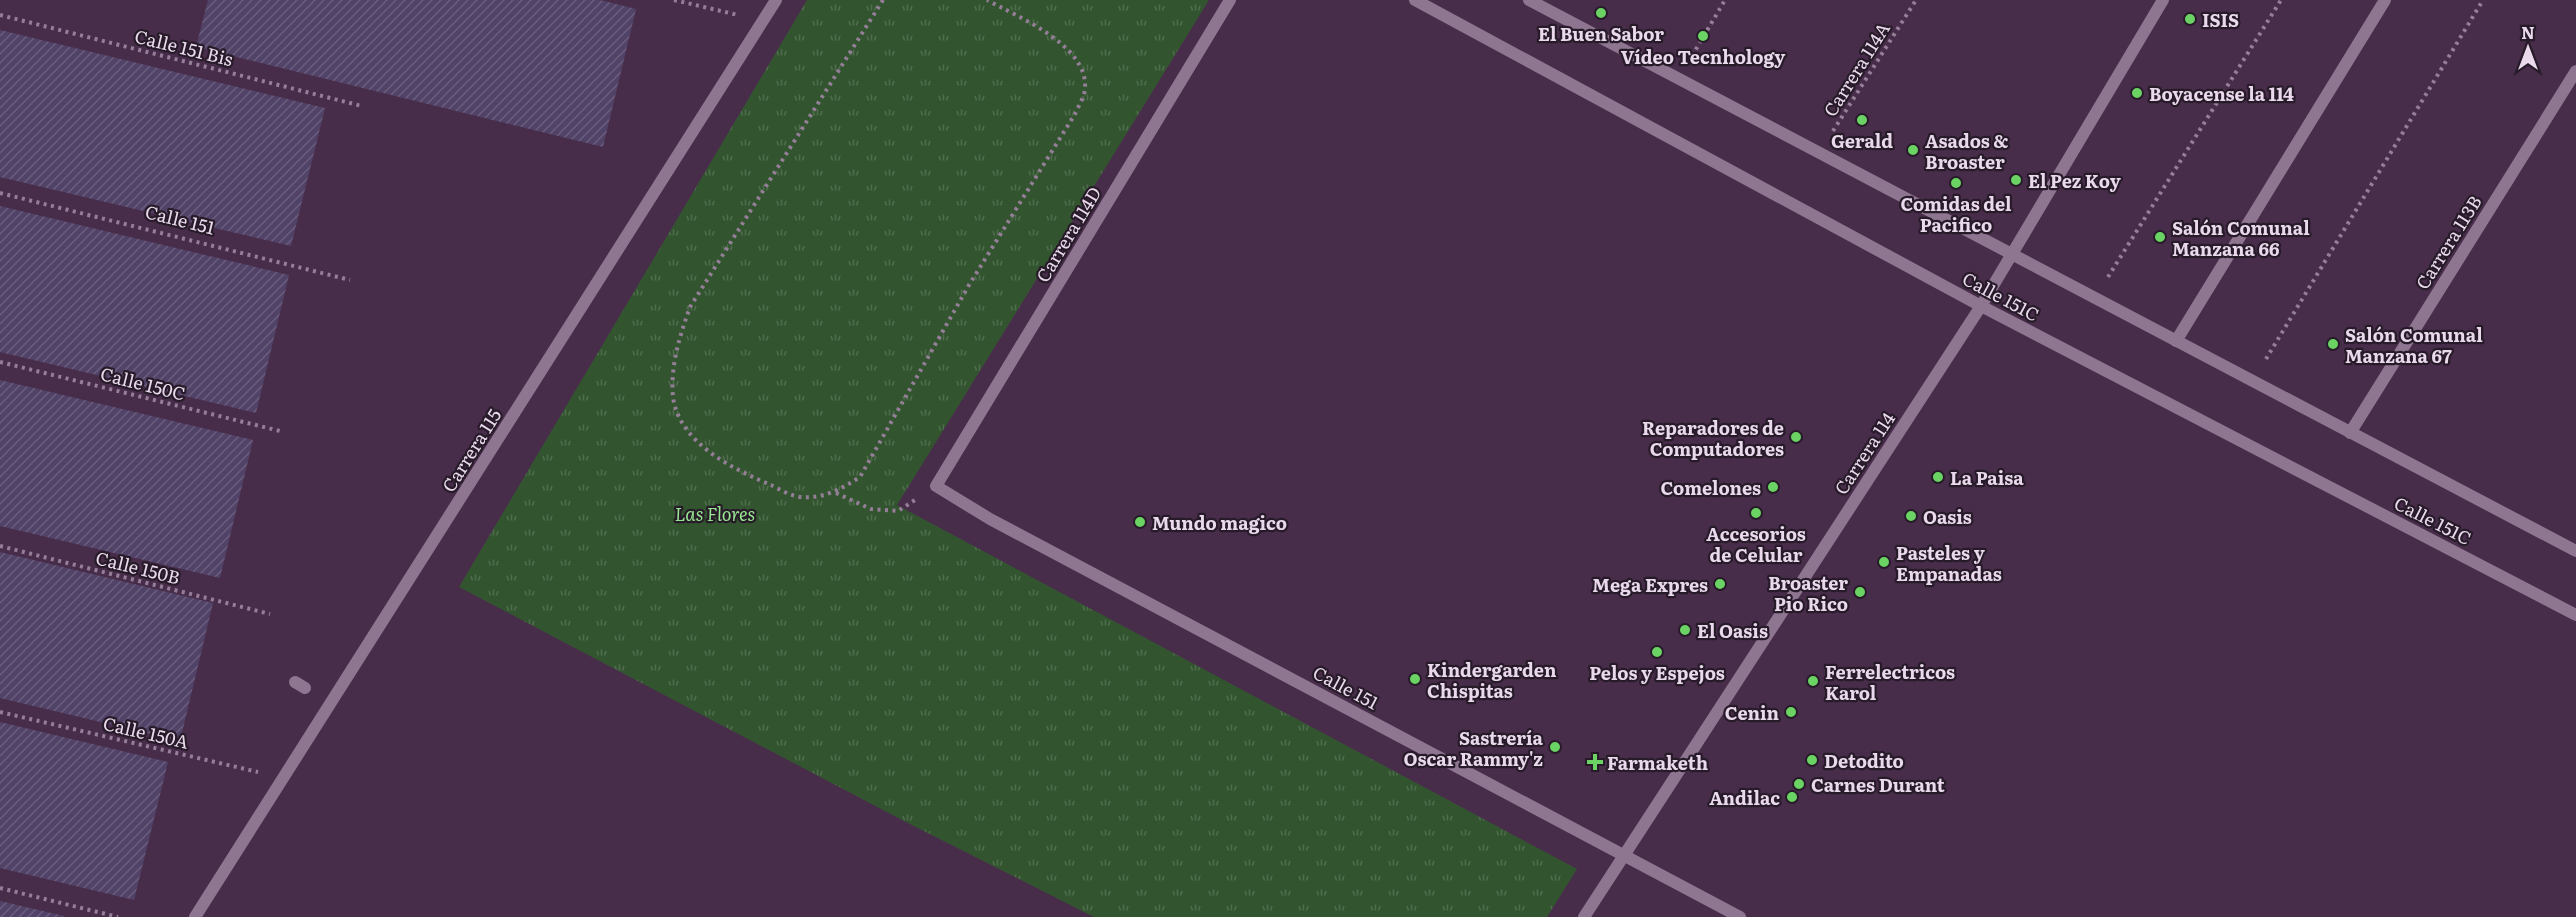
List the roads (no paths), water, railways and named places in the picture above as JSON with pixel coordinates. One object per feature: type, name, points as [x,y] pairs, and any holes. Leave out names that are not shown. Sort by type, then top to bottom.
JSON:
[{"type":"street","name":"Carrera 115","points":[[195,917],[776,0]]},
{"type":"street","name":"Carrera 114D","points":[[936,486],[1230,0]]},
{"type":"street","name":"Calle 151C","points":[[1415,0],[1981,306],[2576,615]]},
{"type":"street","points":[[1529,0],[2576,550]]},
{"type":"street","name":"Carrera 114","points":[[1584,917],[1981,306],[2163,0]]},
{"type":"street","points":[[2176,341],[2385,0]]},
{"type":"street","name":"Carrera 113B","points":[[2350,432],[2576,71]]},
{"type":"street","name":"Calle 151","points":[[936,486],[990,519],[1740,917]]},
{"type":"place","name":"El Buen Sabor","points":[[1601,13]]},
{"type":"place","name":"ISIS","points":[[2190,19]]},
{"type":"place","name":"Vídeo Tecnhology","points":[[1703,36]]},
{"type":"place","name":"Boyacense la 114","points":[[2137,93]]},
{"type":"place","name":"Gerald","points":[[1862,120]]},
{"type":"place","name":"Asados & Broaster","points":[[1913,150]]},
{"type":"place","name":"El Pez Koy","points":[[2016,180]]},
{"type":"place","name":"Comidas del Pacifico","points":[[1956,183]]},
{"type":"place","name":"Salón Comunal Manzana 66","points":[[2160,237]]},
{"type":"place","name":"Salón Comunal Manzana 67","points":[[2333,344]]},
{"type":"place","name":"Reparadores de Computadores","points":[[1796,437]]},
{"type":"place","name":"La Paisa","points":[[1938,477]]},
{"type":"place","name":"Comelones","points":[[1773,487]]},
{"type":"place","name":"Accesorios de Celular","points":[[1756,513]]},
{"type":"place","name":"Oasis","points":[[1911,516]]},
{"type":"place","name":"Mundo magico","points":[[1140,522]]},
{"type":"place","name":"Pasteles y Empanadas","points":[[1884,562]]},
{"type":"place","name":"Mega Expres","points":[[1720,584]]},
{"type":"place","name":"Broaster Pio Rico","points":[[1860,592]]},
{"type":"place","name":"El Oasis","points":[[1685,630]]},
{"type":"place","name":"Pelos y Espejos","points":[[1657,652]]},
{"type":"place","name":"Kindergarden Chispitas","points":[[1415,679]]},
{"type":"place","name":"Ferrelectricos Karol","points":[[1813,681]]},
{"type":"place","name":"Cenin","points":[[1791,712]]},
{"type":"place","name":"Sastrería Oscar Rammy'z","points":[[1555,747]]},
{"type":"place","name":"Detodito","points":[[1812,760]]},
{"type":"place","name":"Farmaketh","points":[[1595,762]]},
{"type":"place","name":"Carnes Durant","points":[[1799,784]]},
{"type":"place","name":"Andilac","points":[[1792,797]]},
{"type":"park label","name":"Las Flores","points":[[715,513]]}]
